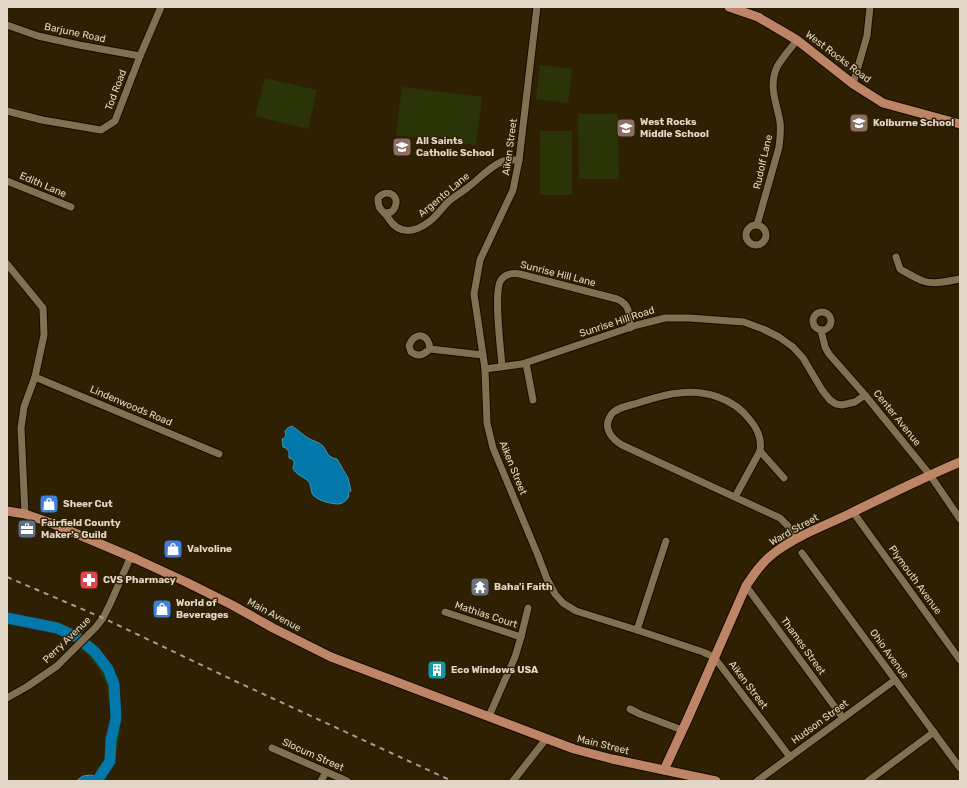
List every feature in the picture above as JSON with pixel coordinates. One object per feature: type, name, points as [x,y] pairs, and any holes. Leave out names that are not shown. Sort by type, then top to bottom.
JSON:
[{"type":"main road","name":"West Rocks Road","points":[[730,7],[758,17],[797,40],[853,84],[883,103],[960,124]]},
{"type":"main road","name":"Ward Street","points":[[664,770],[746,586],[764,562],[794,540],[960,462]]},
{"type":"main road","name":"Main Avenue","points":[[7,511],[25,514],[51,523],[131,556],[232,605],[273,628],[331,657],[489,716]]},
{"type":"main road","name":"Main Street","points":[[489,716],[574,749],[601,757],[699,779],[716,781]]},
{"type":"street","name":"Tod Road","points":[[7,111],[42,120],[101,130],[115,121],[161,7]]},
{"type":"street","name":"Aiken Street","points":[[537,7],[519,160],[513,190],[480,260],[474,294],[485,369],[487,423],[493,448],[552,589],[558,598],[576,611],[637,630],[714,657],[790,757]]},
{"type":"street","points":[[853,84],[867,36],[870,7]]},
{"type":"street","name":"Barjune Road","points":[[7,25],[45,37],[140,56]]},
{"type":"street","name":"Rudolf Lane","points":[[757,225],[779,147],[780,122],[773,91],[774,77],[777,67],[797,40]]},
{"type":"street","name":"Argento Lane","points":[[386,213],[395,227],[402,230],[410,231],[423,226],[431,220],[448,202],[501,161],[519,160]]},
{"type":"street","name":"Edith Lane","points":[[7,180],[71,207]]},
{"type":"street","points":[[896,257],[900,269],[922,280],[930,282],[943,282],[960,279]]},
{"type":"street","points":[[7,264],[44,308],[44,335],[35,377],[24,407],[21,428],[25,514]]},
{"type":"street","name":"Sunrise Hill Lane","points":[[502,366],[498,322],[498,295],[501,280],[507,275],[513,273],[623,301],[629,312],[630,328]]},
{"type":"street","name":"Sunrise Hill Road","points":[[485,369],[526,362],[665,318],[689,318],[744,322],[763,328],[780,337],[803,358],[822,390],[830,400],[836,404],[842,405],[855,402],[865,395]]},
{"type":"street","name":"Center Avenue","points":[[821,330],[825,347],[829,354],[865,395],[930,475],[960,519]]},
{"type":"street","points":[[430,349],[483,355]]},
{"type":"street","points":[[526,362],[533,400]]},
{"type":"street","name":"Lindenwoods Road","points":[[35,377],[218,454]]},
{"type":"street","points":[[735,497],[760,450],[760,440],[751,420],[737,407],[722,399],[702,393],[679,392],[616,410],[611,415],[608,422],[609,434],[622,445],[783,520],[788,526],[794,540]]},
{"type":"street","points":[[760,450],[784,478]]},
{"type":"street","name":"Plymouth Avenue","points":[[853,512],[960,660]]},
{"type":"street","points":[[637,630],[666,541]]},
{"type":"street","name":"Ohio Avenue","points":[[802,553],[960,768]]},
{"type":"street","name":"Perry Avenue","points":[[7,698],[28,686],[57,666],[91,632],[103,618],[131,556]]},
{"type":"street","name":"Thames Street","points":[[746,586],[843,718]]},
{"type":"street","points":[[489,716],[515,658],[528,608]]},
{"type":"street","name":"Mathias Court","points":[[445,612],[521,637]]},
{"type":"street","name":"Hudson Street","points":[[757,781],[895,680]]},
{"type":"street","points":[[630,709],[682,730]]},
{"type":"street","points":[[868,781],[934,732]]},
{"type":"street","points":[[513,781],[546,738]]},
{"type":"street","name":"Slocum Street","points":[[272,748],[347,781]]},
{"type":"street","points":[[321,781],[326,772]]},
{"type":"green space","points":[[540,65],[572,69],[568,103],[536,99]]},
{"type":"green space","points":[[265,78],[317,90],[308,129],[255,116]]},
{"type":"green space","points":[[402,87],[482,97],[476,145],[396,135]]},
{"type":"green space","points":[[578,114],[618,114],[619,179],[579,179]]},
{"type":"green space","points":[[540,131],[572,131],[572,195],[540,195]]},
{"type":"green space","points":[[77,643],[87,648],[102,664],[113,684],[117,723],[121,730],[117,751],[108,769],[100,772],[97,768],[105,764],[112,750],[116,731],[111,720],[107,686],[98,668],[84,652],[73,647]]},
{"type":"water","points":[[292,426],[308,438],[323,446],[329,456],[337,459],[348,478],[351,491],[348,493],[349,496],[344,502],[339,504],[333,503],[315,497],[312,493],[309,482],[297,474],[294,470],[294,461],[289,458],[289,452],[283,447],[282,439],[286,434],[285,431]]},
{"type":"water","points":[[91,775],[99,778],[100,781],[76,781],[83,776]]},
{"type":"waterway","points":[[7,618],[57,628],[77,637],[95,652],[108,669],[114,684],[116,718],[111,740],[110,761],[97,781]]},
{"type":"railway","points":[[7,577],[103,618],[235,681],[452,781]]},
{"type":"place","name":"Kolburne School","points":[[859,123]]},
{"type":"place","name":"West Rocks Middle School","points":[[626,128]]},
{"type":"place","name":"All Saints Catholic School","points":[[402,147]]},
{"type":"place","name":"Sheer Cut","points":[[49,504]]},
{"type":"place","name":"Fairfield County Maker's Guild","points":[[27,529]]},
{"type":"place","name":"Valvoline","points":[[173,549]]},
{"type":"place","name":"CVS Pharmacy","points":[[89,580]]},
{"type":"place","name":"Baha'i Faith","points":[[480,587]]},
{"type":"place","name":"World of Beverages","points":[[162,609]]},
{"type":"place","name":"Eco Windows USA","points":[[437,670]]}]
